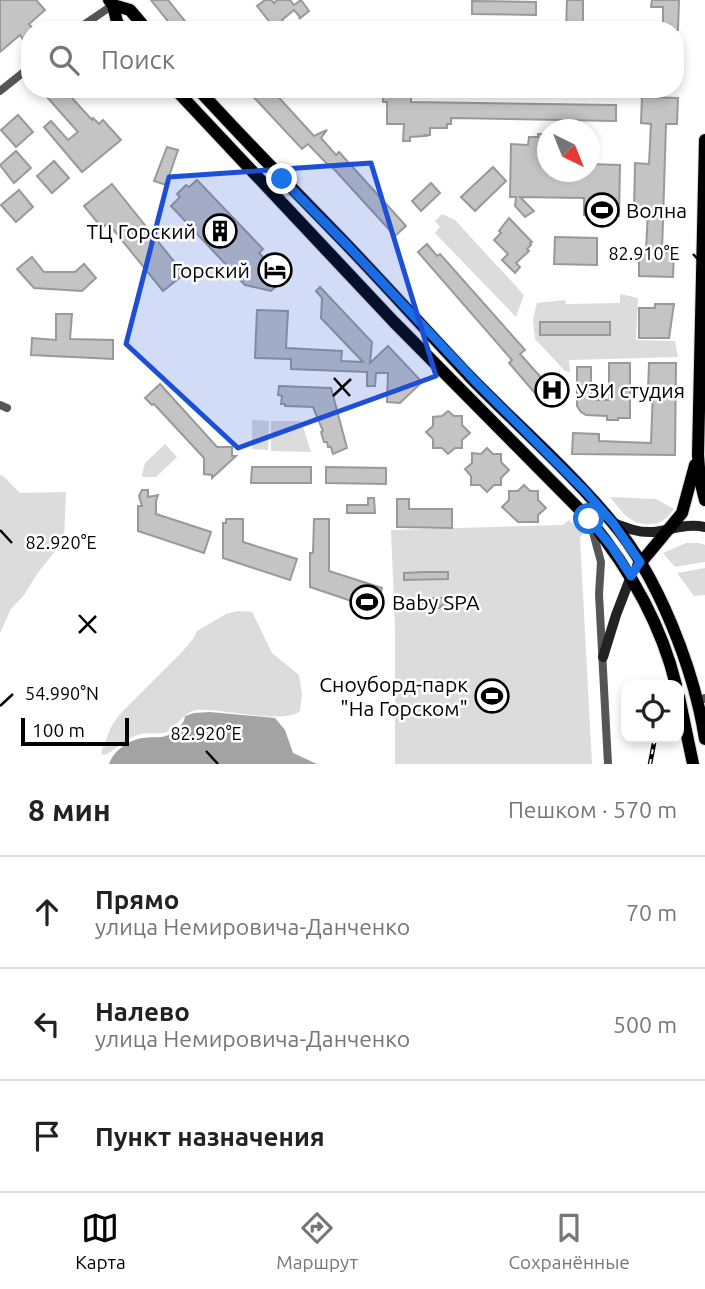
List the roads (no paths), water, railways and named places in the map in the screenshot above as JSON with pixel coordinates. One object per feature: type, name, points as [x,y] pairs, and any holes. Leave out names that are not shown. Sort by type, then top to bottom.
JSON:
[{"type":"main road","points":[[111,3],[117,21]]},
{"type":"main road","points":[[111,3],[130,10],[139,21]]},
{"type":"main road","points":[[183,98],[461,391],[589,519],[631,576],[659,631],[675,680]]},
{"type":"main road","points":[[207,98],[613,523],[640,562],[671,623],[683,653],[705,739]]},
{"type":"main road","points":[[705,140],[698,455],[705,500]]},
{"type":"main road","points":[[603,657],[631,576],[663,533],[682,513],[698,455]]},
{"type":"main road","points":[[613,523],[642,532],[683,526],[705,527]]},
{"type":"main road","points":[[702,720],[705,698]]},
{"type":"main road","points":[[684,721],[693,764]]},
{"type":"street","points":[[88,21],[111,3]]},
{"type":"street","points":[[0,91],[21,74]]},
{"type":"street","points":[[589,519],[601,562],[599,594],[608,764]]},
{"type":"railway","points":[[650,764],[654,743]]},
{"type":"place","name":"Волна","points":[[602,210]]},
{"type":"place","name":"ТЦ Горский","points":[[220,231]]},
{"type":"place","name":"Горский","points":[[275,270]]},
{"type":"place","name":"УЗИ студия","points":[[552,390]]},
{"type":"place","name":"Baby SPA","points":[[367,602]]},
{"type":"place","name":"Сноуборд-парк \"На Горском\"","points":[[492,696]]}]
